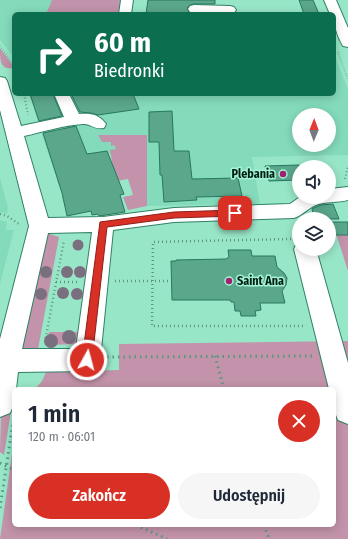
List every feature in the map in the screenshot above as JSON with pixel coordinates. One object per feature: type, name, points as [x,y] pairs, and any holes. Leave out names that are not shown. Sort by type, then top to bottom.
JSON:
[{"type":"street","points":[[125,12],[127,0]]},
{"type":"street","points":[[330,0],[333,12]]},
{"type":"street","points":[[194,9],[230,8]]},
{"type":"street","points":[[336,22],[342,44]]},
{"type":"street","points":[[5,73],[5,98],[39,226],[4,361],[6,412]]},
{"type":"street","points":[[63,96],[72,120]]},
{"type":"street","points":[[14,133],[72,120],[89,118],[98,124]]},
{"type":"street","points":[[39,226],[103,224],[174,215],[292,219]]},
{"type":"street","points":[[4,361],[87,360],[103,224]]},
{"type":"street","points":[[307,256],[348,410]]},
{"type":"path","points":[[342,44],[348,80]]},
{"type":"path","points":[[0,46],[5,73]]},
{"type":"path","points":[[292,239],[153,242],[152,326],[325,326]]},
{"type":"path","points":[[87,360],[98,358],[333,355]]},
{"type":"path","points":[[214,356],[223,387]]},
{"type":"path","points":[[0,508],[6,466],[6,412]]},
{"type":"path","points":[[0,463],[12,469]]},
{"type":"path","points":[[140,527],[167,539]]},
{"type":"path","points":[[265,527],[269,539]]},
{"type":"shaded area","points":[[0,0],[134,0],[132,12],[12,12],[12,55],[0,40]]},
{"type":"shaded area","points":[[52,0],[120,0],[118,12],[47,12]]},
{"type":"shaded area","points":[[0,48],[12,64],[12,68],[6,68],[3,66],[0,57]]},
{"type":"shaded area","points":[[336,59],[348,89],[348,155],[252,157],[260,204],[147,206],[147,136],[111,142],[116,149],[109,155],[112,162],[101,169],[57,179],[40,130],[81,121],[80,114],[38,122],[30,96],[336,96]]},
{"type":"shaded area","points":[[98,135],[147,135],[147,206],[128,210],[123,197],[133,195],[128,179],[98,184],[92,177],[59,185],[57,179],[101,169],[100,165],[112,162],[110,150],[116,149],[114,145],[111,146],[111,142],[102,142]]},
{"type":"shaded area","points":[[0,178],[8,208],[7,214],[0,212]]},
{"type":"shaded area","points":[[0,220],[7,222],[6,230],[14,230],[0,284]]},
{"type":"shaded area","points":[[336,222],[348,222],[348,271],[336,233]]},
{"type":"shaded area","points":[[47,233],[59,237],[38,349],[22,349]]},
{"type":"shaded area","points":[[49,332],[83,332],[82,344],[47,345]]},
{"type":"shaded area","points":[[348,341],[348,539],[0,539],[12,454],[12,527],[336,527],[336,387],[37,387],[42,381],[46,372],[119,370],[119,344]]},
{"type":"shaded area","points":[[1,411],[11,411],[4,455],[0,452]]},
{"type":"building","points":[[148,0],[215,0],[215,4],[190,5],[187,8],[189,12],[146,12]]},
{"type":"building","points":[[299,0],[313,0],[318,12],[303,12]]},
{"type":"building","points":[[31,96],[54,96],[62,116],[39,121]]},
{"type":"building","points":[[72,96],[134,96],[139,109],[98,115],[80,112]]},
{"type":"building","points":[[172,111],[174,151],[189,151],[192,179],[238,178],[242,196],[196,197],[197,200],[164,202],[162,175],[160,175],[159,142],[149,142],[149,112]]},
{"type":"building","points":[[76,126],[87,154],[107,151],[124,194],[120,195],[125,212],[99,216],[98,214],[92,215],[91,211],[67,216],[62,193],[43,133]]},
{"type":"building","name":"Plebania","points":[[292,165],[292,180],[269,181],[265,166]]},
{"type":"building","points":[[333,204],[339,219],[336,219],[336,212],[313,212],[312,209],[320,205]]},
{"type":"building","points":[[336,222],[348,222],[348,235],[336,235]]},
{"type":"building","name":"Saint Ana","points":[[228,250],[251,250],[252,256],[275,256],[277,267],[287,278],[286,285],[282,291],[285,303],[260,303],[261,310],[255,311],[256,316],[241,316],[240,311],[235,311],[234,302],[231,302],[230,300],[172,300],[171,261],[226,259],[229,257]]},
{"type":"place","name":"Plebania","points":[[283,174]]},
{"type":"place","name":"Saint Ana","points":[[229,281]]},
{"type":"route","points":[[87,360],[103,224],[174,215],[235,213]]}]
